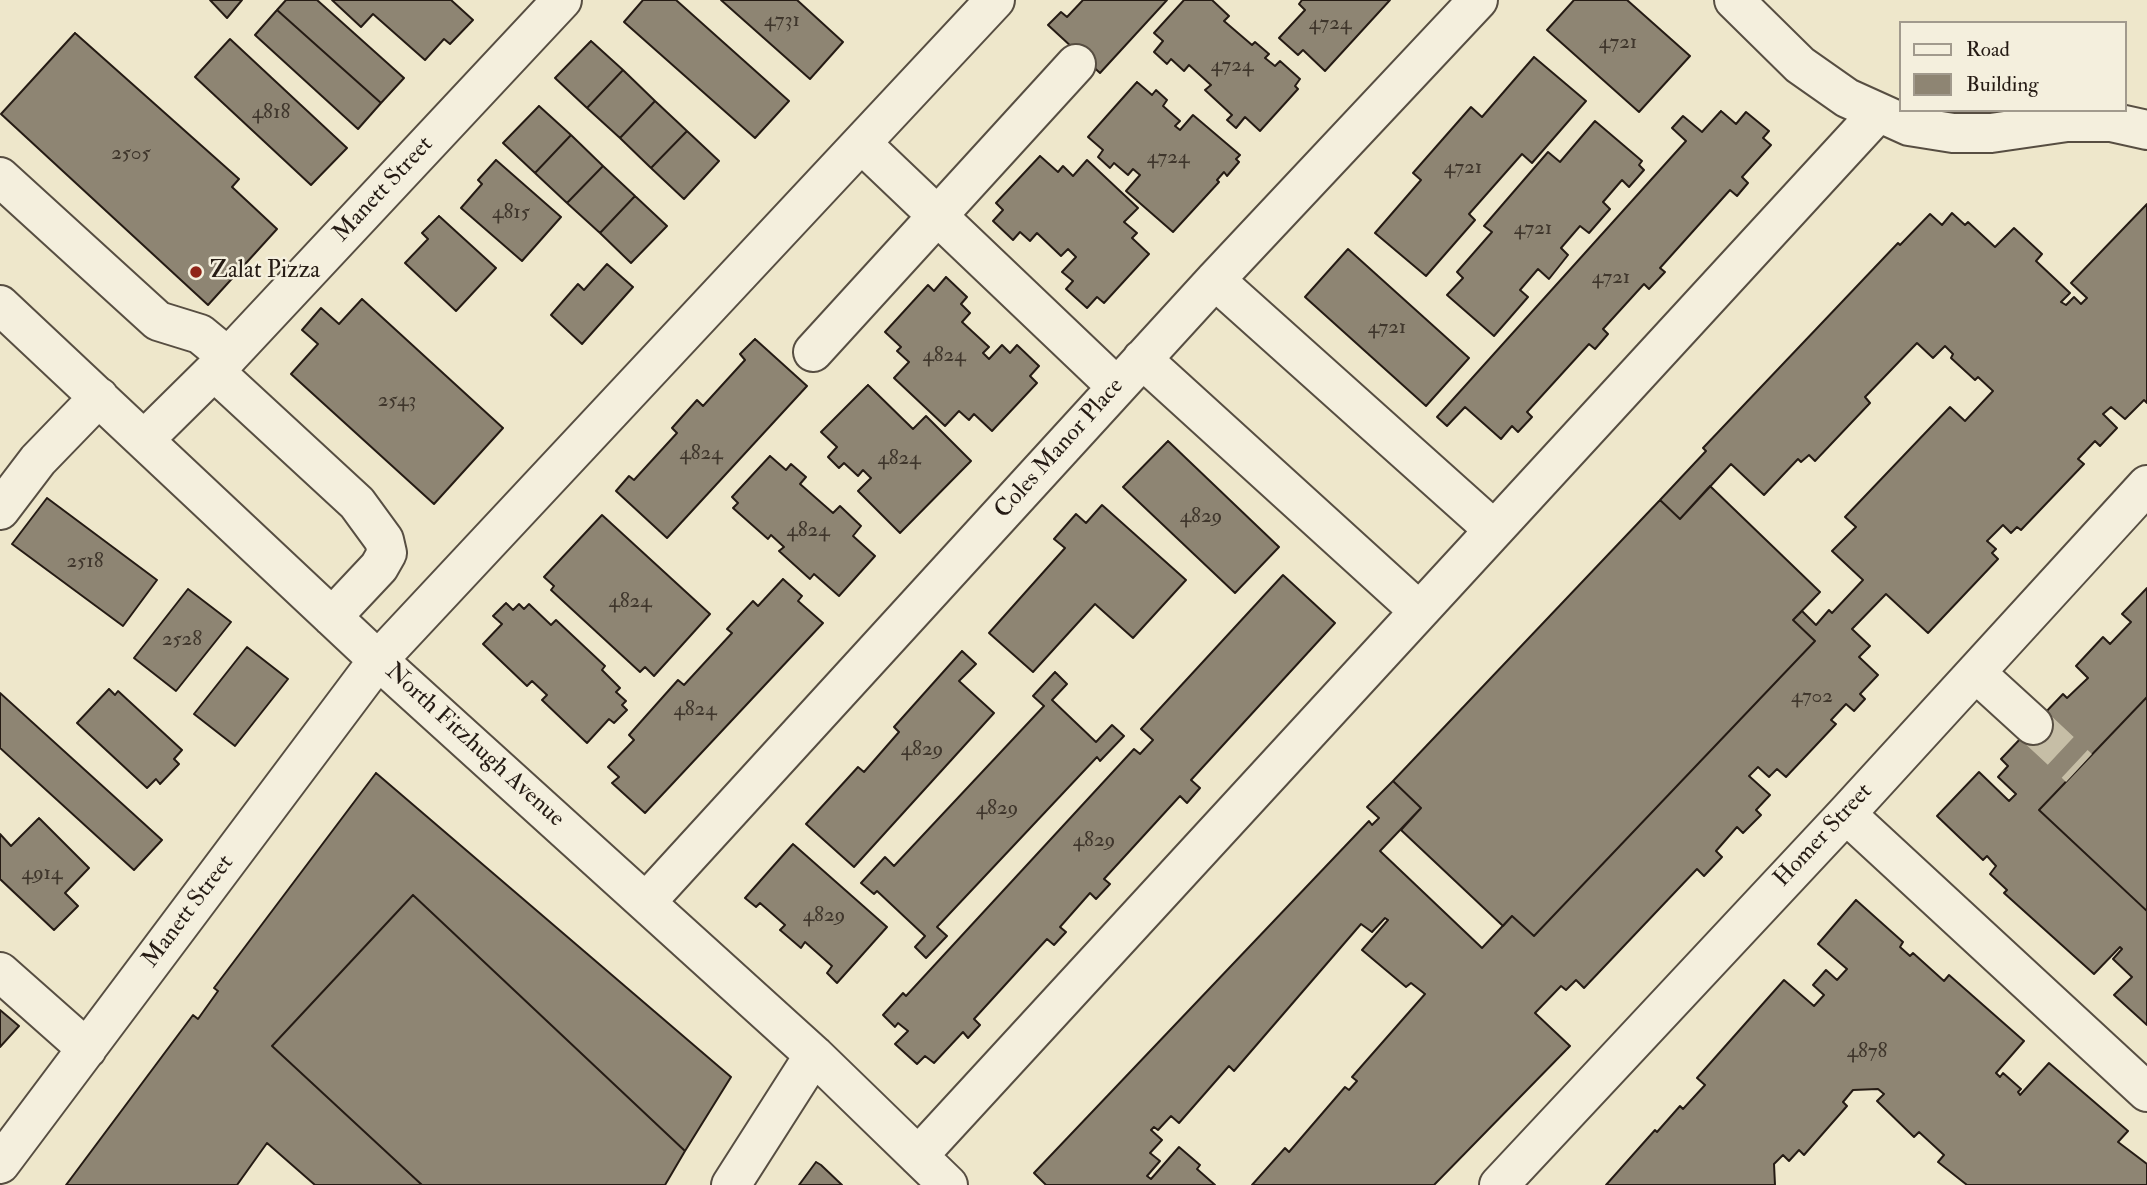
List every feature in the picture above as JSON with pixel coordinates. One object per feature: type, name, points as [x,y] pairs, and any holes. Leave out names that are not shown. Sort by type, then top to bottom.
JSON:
[{"type":"street","name":"Manett Street","points":[[145,439],[221,364],[562,0]]},
{"type":"street","name":"Manett Street","points":[[0,1164],[378,660],[995,0]]},
{"type":"street","name":"Coles Manor Place","points":[[647,901],[1142,359],[1478,0]]},
{"type":"street","points":[[1734,0],[1800,65],[1847,98],[1909,127],[1953,133],[1991,133],[2067,122],[2111,122],[2147,130]]},
{"type":"street","points":[[813,352],[1076,64]]},
{"type":"street","points":[[918,1156],[1493,528],[1877,114]]},
{"type":"street","points":[[862,144],[1117,387]]},
{"type":"street","points":[[0,177],[158,321],[200,334],[221,364],[357,503],[384,540],[387,552],[379,567],[332,617]]},
{"type":"street","points":[[1215,280],[1493,528]]},
{"type":"street","name":"North Fitzhugh Avenue","points":[[3,315],[99,397],[378,660],[647,901],[814,1055],[948,1185]]},
{"type":"street","points":[[1142,359],[1419,610]]},
{"type":"street","points":[[0,510],[38,460],[99,397]]},
{"type":"street","name":"Homer Street","points":[[1513,1180],[2147,485]]},
{"type":"street","points":[[1976,673],[2033,725]]},
{"type":"street","points":[[1846,814],[2147,1093]]},
{"type":"street","points":[[0,972],[87,1049]]},
{"type":"street","points":[[731,1185],[814,1055]]},
{"type":"building","points":[[210,0],[242,0],[227,18]]},
{"type":"building","points":[[286,0],[317,0],[404,78],[381,103],[277,10]]},
{"type":"building","points":[[332,0],[451,0],[473,20],[450,44],[444,39],[425,60],[373,14],[361,27]]},
{"type":"building","points":[[643,0],[676,0],[789,101],[755,138],[624,22]]},
{"type":"building","points":[[721,0],[797,0],[843,42],[810,79]]},
{"type":"building","points":[[1083,0],[1167,0],[1100,73],[1048,25],[1061,12],[1067,17]]},
{"type":"building","points":[[1184,0],[1212,0],[1229,16],[1224,21],[1252,45],[1255,42],[1269,54],[1265,58],[1275,66],[1280,61],[1300,79],[1295,86],[1298,89],[1260,131],[1245,117],[1236,128],[1227,120],[1232,115],[1205,90],[1211,85],[1189,65],[1184,71],[1171,59],[1167,64],[1154,52],[1163,41],[1154,33]]},
{"type":"building","points":[[1302,0],[1390,0],[1325,71],[1303,50],[1298,55],[1279,38],[1305,10],[1299,4]]},
{"type":"building","points":[[1574,0],[1627,0],[1690,56],[1639,112],[1547,30]]},
{"type":"building","points":[[277,10],[381,103],[358,129],[255,35]]},
{"type":"building","points":[[75,33],[239,179],[232,187],[277,229],[208,305],[1,114]]},
{"type":"building","points":[[230,39],[347,148],[311,185],[195,77]]},
{"type":"building","points":[[591,41],[623,70],[587,108],[555,78]]},
{"type":"building","points":[[1534,57],[1586,101],[1532,163],[1522,154],[1469,214],[1475,220],[1426,276],[1375,233],[1421,180],[1413,173],[1471,107],[1482,117]]},
{"type":"building","points":[[623,70],[655,101],[620,138],[587,108]]},
{"type":"building","points":[[1137,82],[1152,95],[1156,90],[1167,100],[1163,106],[1180,121],[1175,126],[1180,130],[1193,115],[1240,155],[1236,159],[1239,162],[1227,176],[1224,172],[1217,180],[1219,182],[1173,232],[1126,191],[1140,175],[1133,169],[1128,175],[1114,163],[1110,168],[1098,157],[1103,150],[1088,137]]},
{"type":"building","points":[[655,101],[687,131],[651,168],[620,138]]},
{"type":"building","points":[[539,106],[571,135],[535,173],[503,143]]},
{"type":"building","points":[[1721,111],[1736,124],[1746,112],[1769,131],[1763,138],[1771,145],[1742,177],[1748,183],[1737,196],[1730,190],[1660,268],[1665,272],[1649,289],[1644,284],[1603,329],[1608,334],[1595,349],[1589,344],[1527,412],[1532,417],[1518,432],[1512,426],[1501,439],[1465,407],[1447,426],[1437,417],[1686,141],[1672,128],[1683,116],[1702,132]]},
{"type":"building","points":[[1595,121],[1642,161],[1639,165],[1644,170],[1629,187],[1622,180],[1603,202],[1610,209],[1589,233],[1580,226],[1561,248],[1568,255],[1549,279],[1538,269],[1520,290],[1528,297],[1494,336],[1447,295],[1463,278],[1457,272],[1492,232],[1484,226],[1548,152],[1560,162]]},
{"type":"building","points":[[687,131],[719,161],[684,199],[651,168]]},
{"type":"building","points":[[571,135],[603,166],[567,203],[535,173]]},
{"type":"building","points":[[1040,156],[1058,172],[1063,166],[1073,176],[1087,160],[1138,208],[1124,222],[1137,233],[1132,238],[1149,254],[1104,303],[1097,297],[1087,308],[1066,289],[1073,281],[1062,272],[1076,257],[1068,249],[1061,256],[1037,233],[1030,241],[1020,232],[1013,240],[993,221],[1003,210],[996,203]]},
{"type":"building","points":[[496,160],[561,217],[522,261],[461,208],[482,184],[478,180]]},
{"type":"building","points":[[603,166],[635,196],[600,233],[567,203]]},
{"type":"building","points":[[635,196],[667,226],[631,263],[600,233]]},
{"type":"building","points":[[2147,204],[2147,403],[2144,400],[2125,419],[2111,407],[2103,414],[2117,428],[2100,446],[2095,441],[2078,459],[2084,464],[2021,530],[2017,527],[2011,533],[2003,525],[1987,541],[1996,549],[1992,553],[1998,559],[1928,633],[1886,594],[1852,629],[1870,646],[1859,657],[1878,675],[1860,694],[1865,699],[1854,711],[1846,704],[1831,720],[1836,724],[1786,777],[1777,769],[1769,777],[1758,767],[1749,776],[1770,795],[1756,810],[1761,815],[1743,833],[1737,827],[1716,851],[1722,857],[1704,876],[1697,869],[1584,988],[1576,980],[1566,990],[1561,986],[1535,1013],[1570,1046],[1434,1185],[1252,1185],[1285,1148],[1289,1152],[1345,1087],[1349,1090],[1357,1081],[1352,1077],[1425,994],[1411,983],[1406,987],[1362,950],[1388,920],[1385,918],[1372,932],[1361,924],[1234,1071],[1229,1066],[1179,1123],[1171,1116],[1158,1130],[1154,1127],[1151,1130],[1162,1140],[1150,1153],[1160,1161],[1147,1176],[1151,1179],[1179,1147],[1200,1165],[1197,1169],[1215,1185],[1046,1185],[1034,1173],[1369,821],[1372,825],[1379,818],[1367,807],[1393,781],[1421,808],[1380,851],[1482,948],[1512,916],[1534,936],[1815,641],[1793,620],[1802,611],[1816,625],[1829,610],[1832,613],[1863,580],[1832,551],[1856,527],[1845,517],[1950,407],[1965,421],[1993,391],[1978,377],[1975,380],[1951,358],[1953,354],[1945,346],[1933,358],[1917,343],[1865,397],[1870,403],[1815,461],[1809,455],[1801,462],[1798,459],[1764,495],[1731,464],[1680,519],[1660,500],[1706,451],[1703,448],[1898,243],[1900,245],[1930,214],[1942,225],[1952,213],[1965,225],[1968,222],[1995,247],[2014,228],[2042,254],[2036,261],[2070,293],[2061,302],[2066,305],[2074,297],[2081,304],[2087,298],[2071,283]]},
{"type":"building","points":[[439,216],[496,268],[456,311],[405,263],[428,239],[422,233]]},
{"type":"building","points":[[1348,249],[1469,358],[1426,406],[1305,297]]},
{"type":"building","points":[[607,264],[633,287],[582,344],[551,315],[578,284],[584,290]]},
{"type":"building","points":[[946,277],[967,297],[961,304],[970,313],[962,322],[989,347],[983,353],[989,359],[1002,345],[1010,353],[1017,345],[1039,366],[1030,376],[1037,383],[992,431],[974,414],[969,420],[959,411],[945,426],[894,378],[909,362],[897,351],[901,347],[885,332],[928,285],[934,291]]},
{"type":"building","points":[[362,299],[503,428],[434,504],[291,374],[318,344],[302,330],[321,308],[339,324]]},
{"type":"building","points":[[755,339],[807,386],[667,538],[616,491],[629,476],[634,480],[677,433],[672,428],[697,400],[703,406],[745,360],[740,354]]},
{"type":"building","points":[[868,385],[913,429],[926,416],[971,461],[900,533],[858,491],[871,478],[863,470],[858,476],[844,463],[839,468],[828,457],[837,447],[821,432]]},
{"type":"building","points":[[1168,441],[1279,547],[1235,593],[1123,487]]},
{"type":"building","points":[[770,456],[786,470],[791,464],[806,477],[800,484],[833,513],[840,506],[861,526],[853,536],[875,556],[839,596],[814,574],[810,579],[779,551],[784,547],[771,535],[768,539],[733,508],[738,503],[732,497]]},
{"type":"building","points":[[1710,486],[1820,592],[1793,620],[1815,641],[1534,936],[1512,916],[1503,926],[1401,830],[1421,808],[1393,781],[1660,500],[1680,519]]},
{"type":"building","points":[[47,498],[157,580],[123,626],[12,544]]},
{"type":"building","points":[[1102,505],[1186,580],[1133,638],[1095,604],[1033,672],[989,633],[1065,548],[1054,539],[1076,514],[1086,523]]},
{"type":"building","points":[[602,515],[710,614],[654,676],[645,667],[640,672],[551,590],[554,586],[544,577]]},
{"type":"building","points":[[1283,575],[1335,623],[1191,780],[1200,788],[1187,803],[1180,796],[1104,879],[1110,884],[1096,899],[1090,893],[1060,927],[1066,932],[1054,945],[1047,939],[974,1019],[980,1025],[968,1038],[963,1032],[934,1063],[925,1056],[917,1064],[895,1044],[908,1031],[898,1023],[895,1027],[883,1015],[903,993],[906,996],[1134,749],[1140,754],[1153,740],[1141,729]]},
{"type":"building","points":[[783,579],[802,596],[798,601],[823,623],[645,813],[612,783],[619,777],[608,767],[634,740],[629,735],[678,680],[684,685],[732,633],[727,629],[753,601],[758,606]]},
{"type":"building","points":[[2147,588],[2147,697],[2039,810],[2147,911],[2147,1025],[2114,995],[2132,977],[2113,959],[2122,949],[2120,947],[2094,974],[2004,893],[2007,890],[1990,874],[1996,866],[1987,856],[1983,860],[1937,816],[1979,772],[2009,801],[2016,794],[1998,777],[2008,766],[2001,759],[2063,694],[2067,698],[2088,678],[2076,666],[2103,637],[2110,644],[2131,622],[2122,614]]},
{"type":"building","points":[[188,589],[231,622],[176,691],[134,658]]},
{"type":"building","points":[[506,603],[513,610],[519,604],[524,609],[529,604],[551,625],[556,620],[605,666],[602,670],[620,688],[616,692],[626,701],[622,705],[627,710],[614,723],[609,719],[587,743],[542,700],[547,695],[532,681],[527,686],[483,644],[502,624],[493,616]]},
{"type":"building","points":[[247,647],[288,679],[235,746],[194,714]]},
{"type":"building","points":[[962,651],[976,664],[959,681],[994,713],[854,867],[806,824],[858,767],[864,772],[899,732],[894,727]]},
{"type":"building","points":[[1055,672],[1067,684],[1052,700],[1096,742],[1112,725],[1124,736],[1100,761],[1097,757],[937,927],[947,936],[926,958],[915,947],[925,936],[877,891],[874,894],[861,883],[885,857],[894,866],[1044,706],[1033,696]]},
{"type":"building","points":[[109,689],[115,695],[118,691],[182,750],[174,759],[179,764],[160,784],[156,779],[147,788],[77,723]]},
{"type":"building","points":[[0,693],[162,840],[134,870],[0,748]]},
{"type":"building","points":[[2147,697],[2147,911],[2039,810]]},
{"type":"building","points":[[376,773],[731,1077],[685,1151],[413,895],[272,1046],[422,1185],[315,1185],[267,1143],[237,1185],[66,1185],[193,1015],[198,1019],[218,991],[214,988]]},
{"type":"building","points":[[39,818],[89,868],[65,893],[78,906],[54,930],[0,879],[0,834],[11,846]]},
{"type":"building","points":[[793,844],[887,927],[837,983],[827,973],[832,966],[805,942],[801,948],[780,930],[785,925],[760,903],[756,907],[745,898]]},
{"type":"building","points":[[413,895],[685,1151],[665,1185],[422,1185],[272,1046]]},
{"type":"building","points":[[1856,900],[1903,942],[1900,947],[1910,956],[1913,953],[1944,981],[1949,975],[2024,1041],[1996,1073],[2000,1077],[2003,1073],[2021,1089],[2018,1092],[2020,1095],[2049,1063],[2128,1131],[2118,1142],[2147,1164],[2147,1185],[1967,1185],[1938,1162],[1944,1155],[1919,1132],[1914,1137],[1877,1101],[1884,1094],[1878,1089],[1853,1090],[1843,1102],[1847,1106],[1804,1155],[1799,1150],[1789,1161],[1783,1155],[1774,1164],[1775,1185],[1606,1185],[1655,1130],[1657,1132],[1680,1106],[1683,1109],[1705,1085],[1697,1078],[1784,980],[1814,1006],[1824,995],[1813,985],[1826,970],[1837,980],[1847,969],[1818,944]]},
{"type":"building","points":[[0,1010],[19,1026],[0,1047]]},
{"type":"building","points":[[816,1162],[821,1165],[842,1185],[799,1185]]},
{"type":"tunnel","points":[[2033,725],[2079,768]]},
{"type":"place","name":"Zalat Pizza","points":[[196,272]]}]
